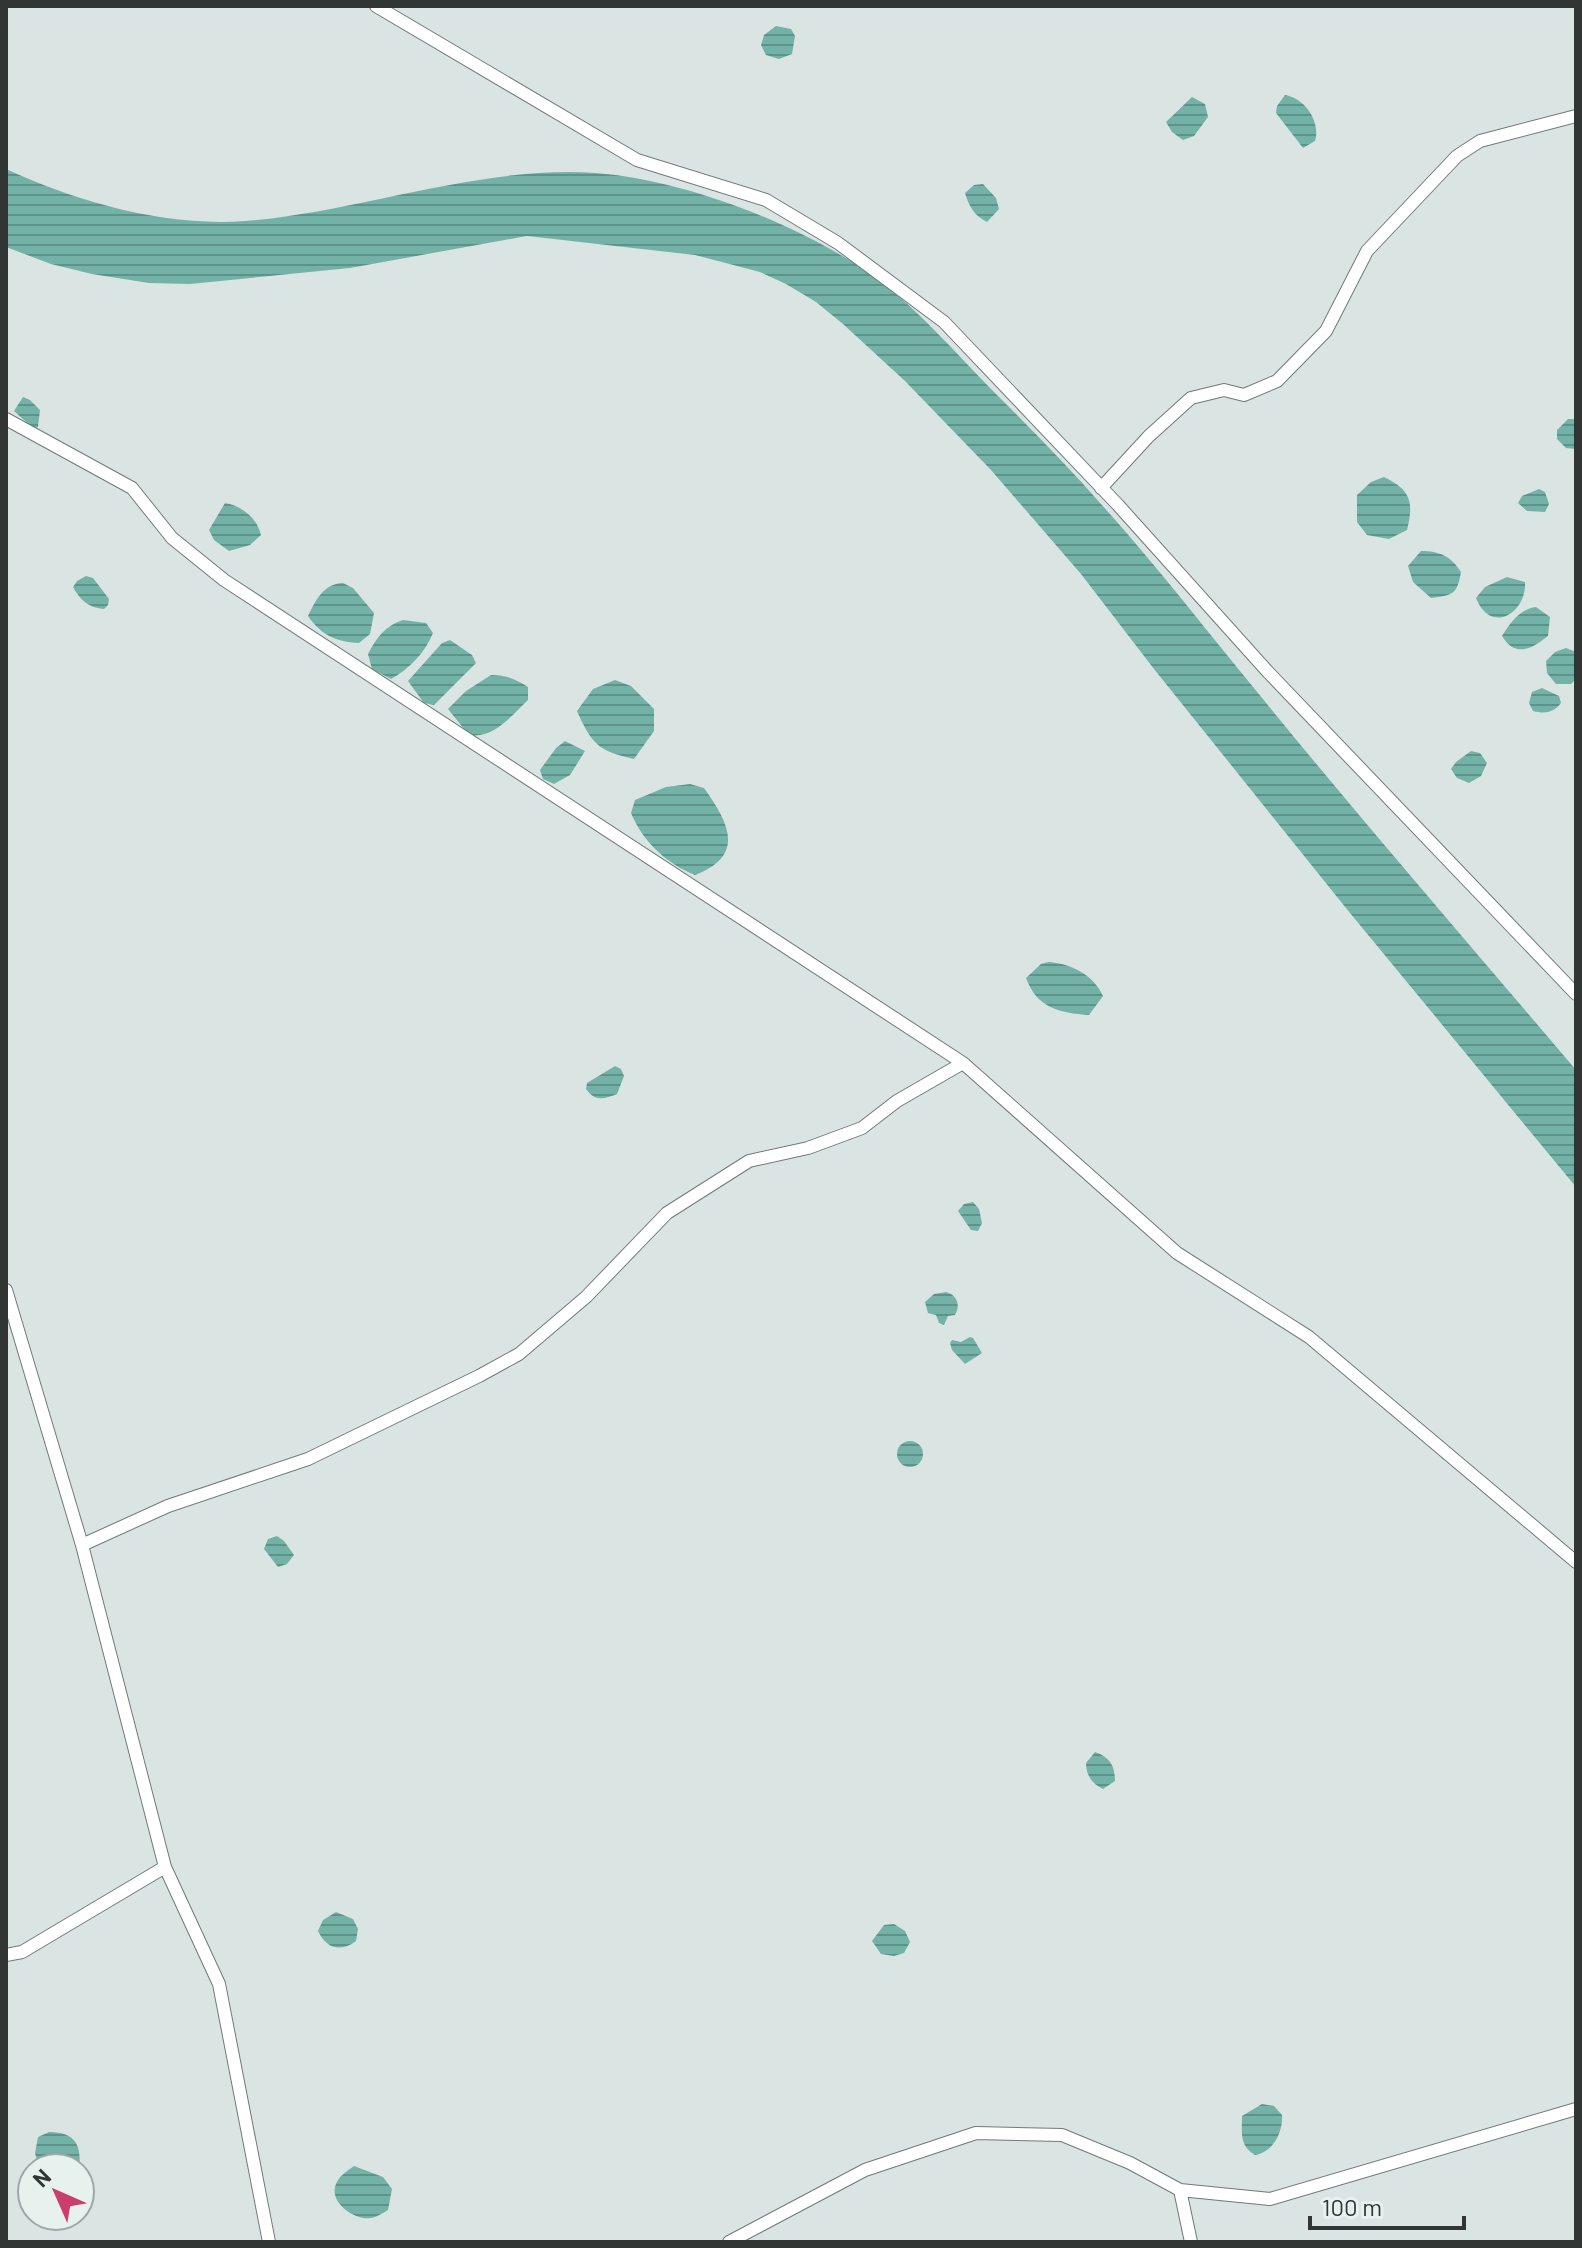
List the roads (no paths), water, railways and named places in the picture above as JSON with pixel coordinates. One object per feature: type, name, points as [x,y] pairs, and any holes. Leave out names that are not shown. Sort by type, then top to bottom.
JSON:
[{"type":"street","points":[[376,6],[637,160],[766,200],[838,243],[944,322],[1101,488],[1268,672],[1576,994]]},
{"type":"street","points":[[1101,488],[1149,436],[1191,398],[1224,390],[1244,395],[1277,381],[1326,331],[1367,251],[1457,156],[1480,141],[1576,116]]},
{"type":"street","points":[[6,419],[132,488],[172,538],[224,580],[963,1063],[1177,1253],[1309,1337],[1576,1562]]},
{"type":"street","points":[[82,1545],[168,1506],[308,1459],[479,1376],[519,1354],[586,1297],[667,1213],[749,1161],[808,1148],[862,1128],[897,1101],[963,1063]]},
{"type":"street","points":[[6,1290],[82,1545],[165,1867],[219,1984],[269,2242]]},
{"type":"street","points":[[6,1955],[22,1952],[165,1867]]},
{"type":"street","points":[[729,2242],[865,2170],[976,2133],[1062,2135],[1130,2163],[1180,2190],[1270,2199],[1576,2109]]},
{"type":"street","points":[[1180,2190],[1191,2242]]}]
